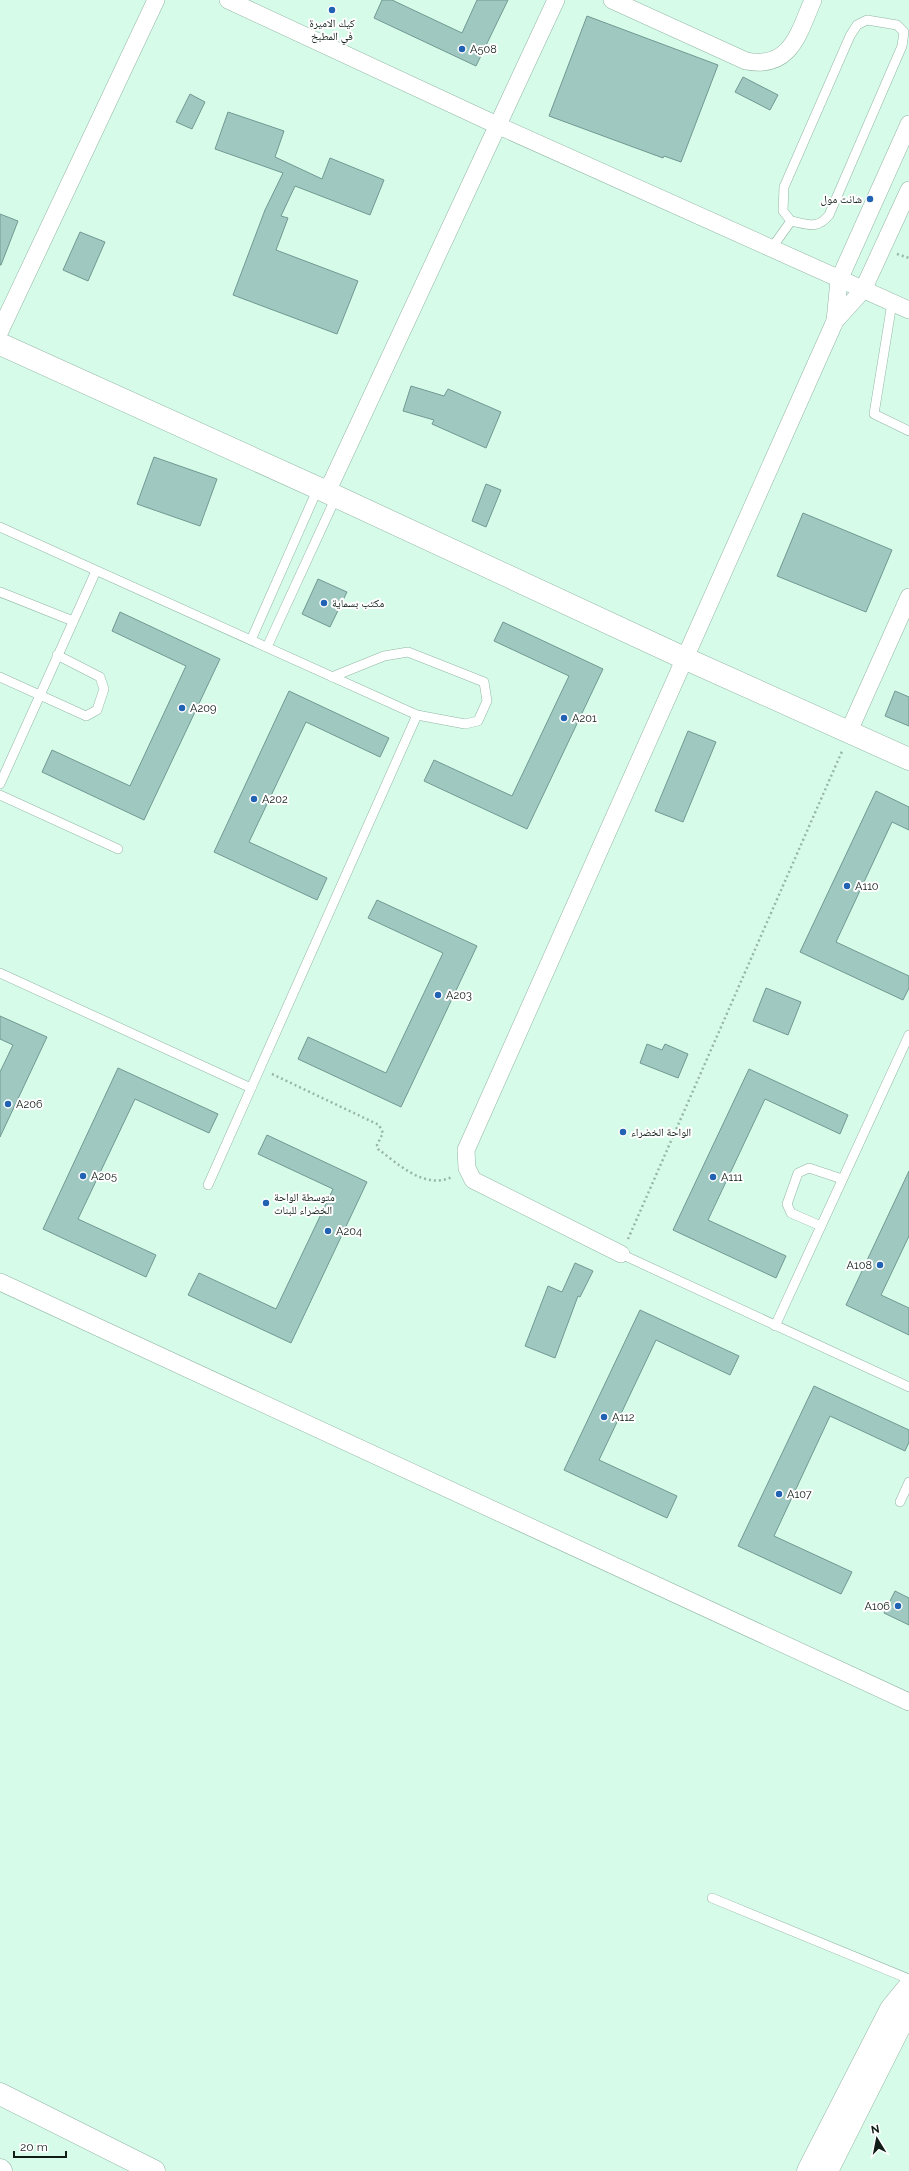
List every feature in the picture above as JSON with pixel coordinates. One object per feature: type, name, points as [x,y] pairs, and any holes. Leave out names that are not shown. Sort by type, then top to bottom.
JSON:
[{"type":"main road","points":[[0,344],[684,658],[909,759]]},
{"type":"main road","points":[[808,2171],[891,2009],[909,1987]]},
{"type":"main road","points":[[827,2171],[909,2008]]},
{"type":"main road","points":[[0,2094],[154,2171]]},
{"type":"street","points":[[0,331],[156,0]]},
{"type":"street","points":[[228,0],[499,126],[838,280],[909,310]]},
{"type":"street","points":[[327,493],[499,126],[556,0]]},
{"type":"street","points":[[612,0],[746,61],[755,62],[771,61],[789,50],[813,0]]},
{"type":"street","points":[[835,321],[838,280],[909,124]]},
{"type":"street","points":[[621,1254],[473,1180],[467,1168],[466,1150],[835,321],[863,290],[909,190]]},
{"type":"street","points":[[849,731],[909,596]]},
{"type":"street","points":[[0,1282],[909,1702]]},
{"type":"lane","points":[[867,20],[897,26],[904,32],[902,46],[829,215],[822,224],[814,226],[791,221],[783,211],[784,187],[850,36],[857,25],[867,20]]},
{"type":"lane","points":[[771,249],[791,221]]},
{"type":"lane","points":[[892,303],[874,414],[909,431]]},
{"type":"lane","points":[[251,640],[327,493]]},
{"type":"lane","points":[[267,647],[327,493]]},
{"type":"lane","points":[[0,528],[267,647],[332,677],[417,715],[465,724],[478,721],[487,701],[484,682],[408,652],[384,656],[332,677]]},
{"type":"lane","points":[[0,784],[96,571]]},
{"type":"lane","points":[[0,592],[73,620]]},
{"type":"lane","points":[[0,678],[86,716],[97,710],[104,689],[100,677],[57,655]]},
{"type":"lane","points":[[208,1185],[417,715]]},
{"type":"lane","points":[[0,795],[118,849]]},
{"type":"lane","points":[[0,973],[251,1088]]},
{"type":"lane","points":[[775,1326],[909,1035]]},
{"type":"lane","points":[[821,1226],[791,1213],[787,1204],[798,1173],[809,1168],[842,1179]]},
{"type":"lane","points":[[621,1254],[909,1387]]},
{"type":"lane","points":[[900,1502],[909,1482]]},
{"type":"lane","points":[[712,1898],[909,1979]]},
{"type":"path","points":[[621,1254],[842,752],[849,731]]},
{"type":"path","points":[[260,1068],[379,1124],[383,1133],[377,1145],[378,1149],[414,1174],[431,1180],[449,1178],[467,1168]]},
{"type":"building","name":"A508","points":[[382,0],[392,0],[462,33],[477,0],[508,0],[476,66],[374,18]]},
{"type":"building","points":[[587,16],[718,65],[681,162],[664,156],[663,158],[549,116]]},
{"type":"building","points":[[743,77],[778,95],[770,110],[735,92]]},
{"type":"building","points":[[190,94],[205,102],[192,129],[176,122]]},
{"type":"building","points":[[228,112],[284,131],[275,157],[322,179],[330,158],[384,180],[370,215],[295,186],[281,216],[288,218],[276,250],[358,281],[337,334],[233,295],[265,210],[283,173],[215,149]]},
{"type":"building","points":[[0,214],[18,221],[1,265],[0,265]]},
{"type":"building","points":[[80,232],[105,242],[88,281],[63,270]]},
{"type":"building","points":[[411,386],[444,396],[448,389],[501,412],[486,448],[432,424],[434,420],[403,411]]},
{"type":"building","points":[[154,457],[217,479],[200,526],[137,504]]},
{"type":"building","points":[[486,484],[501,490],[486,527],[472,521]]},
{"type":"building","points":[[803,513],[892,550],[866,612],[777,576]]},
{"type":"building","name":"مكتب بسماية","points":[[318,579],[347,592],[330,627],[302,614]]},
{"type":"building","name":"A209","points":[[120,612],[220,659],[144,820],[42,772],[52,750],[130,786],[186,666],[112,631]]},
{"type":"building","name":"A201","points":[[503,622],[603,669],[527,829],[424,781],[434,760],[512,796],[569,676],[494,641]]},
{"type":"building","name":"A202","points":[[289,691],[389,738],[380,757],[306,722],[249,842],[327,878],[317,900],[214,852]]},
{"type":"building","points":[[895,691],[909,697],[909,726],[885,716]]},
{"type":"building","points":[[688,731],[716,742],[683,822],[655,811]]},
{"type":"building","name":"A110","points":[[876,791],[909,807],[909,830],[892,822],[836,942],[909,976],[909,988],[903,1000],[800,952]]},
{"type":"building","name":"A203","points":[[377,900],[477,946],[401,1107],[298,1059],[308,1037],[386,1073],[443,953],[368,918]]},
{"type":"building","points":[[766,988],[801,1002],[788,1035],[753,1021]]},
{"type":"building","name":"A206","points":[[0,1016],[47,1037],[0,1137],[0,1072],[13,1045],[0,1039]]},
{"type":"building","points":[[647,1044],[662,1050],[665,1044],[688,1054],[678,1078],[640,1063]]},
{"type":"building","name":"A205","points":[[118,1068],[218,1114],[209,1133],[135,1099],[78,1219],[156,1255],[146,1277],[43,1229]]},
{"type":"building","name":"A111","points":[[749,1069],[848,1115],[840,1134],[765,1099],[708,1220],[786,1256],[776,1278],[673,1230]]},
{"type":"building","name":"A204","points":[[267,1135],[367,1182],[291,1343],[188,1295],[199,1273],[276,1309],[333,1189],[258,1154]]},
{"type":"building","name":"A108","points":[[909,1171],[909,1236],[881,1295],[909,1308],[909,1335],[846,1305]]},
{"type":"building","points":[[575,1263],[593,1271],[580,1297],[578,1296],[555,1358],[525,1346],[548,1286],[562,1292]]},
{"type":"building","name":"A112","points":[[640,1310],[739,1356],[730,1375],[656,1340],[599,1460],[677,1496],[667,1518],[564,1470]]},
{"type":"building","name":"A107","points":[[814,1386],[909,1430],[909,1442],[905,1451],[830,1416],[774,1536],[852,1572],[841,1594],[738,1546]]},
{"type":"building","name":"A106","points":[[895,1591],[909,1598],[909,1625],[884,1613]]},
{"type":"place","name":"كيك الاميرة في المطبخ","points":[[332,10]]},
{"type":"place","name":"A508","points":[[462,49]]},
{"type":"place","name":"شانت مول","points":[[870,199]]},
{"type":"place","name":"مكتب بسماية","points":[[324,603]]},
{"type":"place","name":"A209","points":[[182,708]]},
{"type":"place","name":"A201","points":[[564,718]]},
{"type":"place","name":"A202","points":[[254,799]]},
{"type":"place","name":"A110","points":[[847,886]]},
{"type":"place","name":"A203","points":[[438,995]]},
{"type":"place","name":"A206","points":[[8,1104]]},
{"type":"place","name":"الواحة الخضراء","points":[[623,1132]]},
{"type":"place","name":"A205","points":[[83,1176]]},
{"type":"place","name":"A111","points":[[713,1177]]},
{"type":"place","name":"متوسطة الواحة الخضراء للبنات","points":[[266,1203]]},
{"type":"place","name":"A204","points":[[328,1231]]},
{"type":"place","name":"A108","points":[[880,1265]]},
{"type":"place","name":"A112","points":[[604,1417]]},
{"type":"place","name":"A107","points":[[779,1494]]},
{"type":"place","name":"A106","points":[[898,1606]]}]
